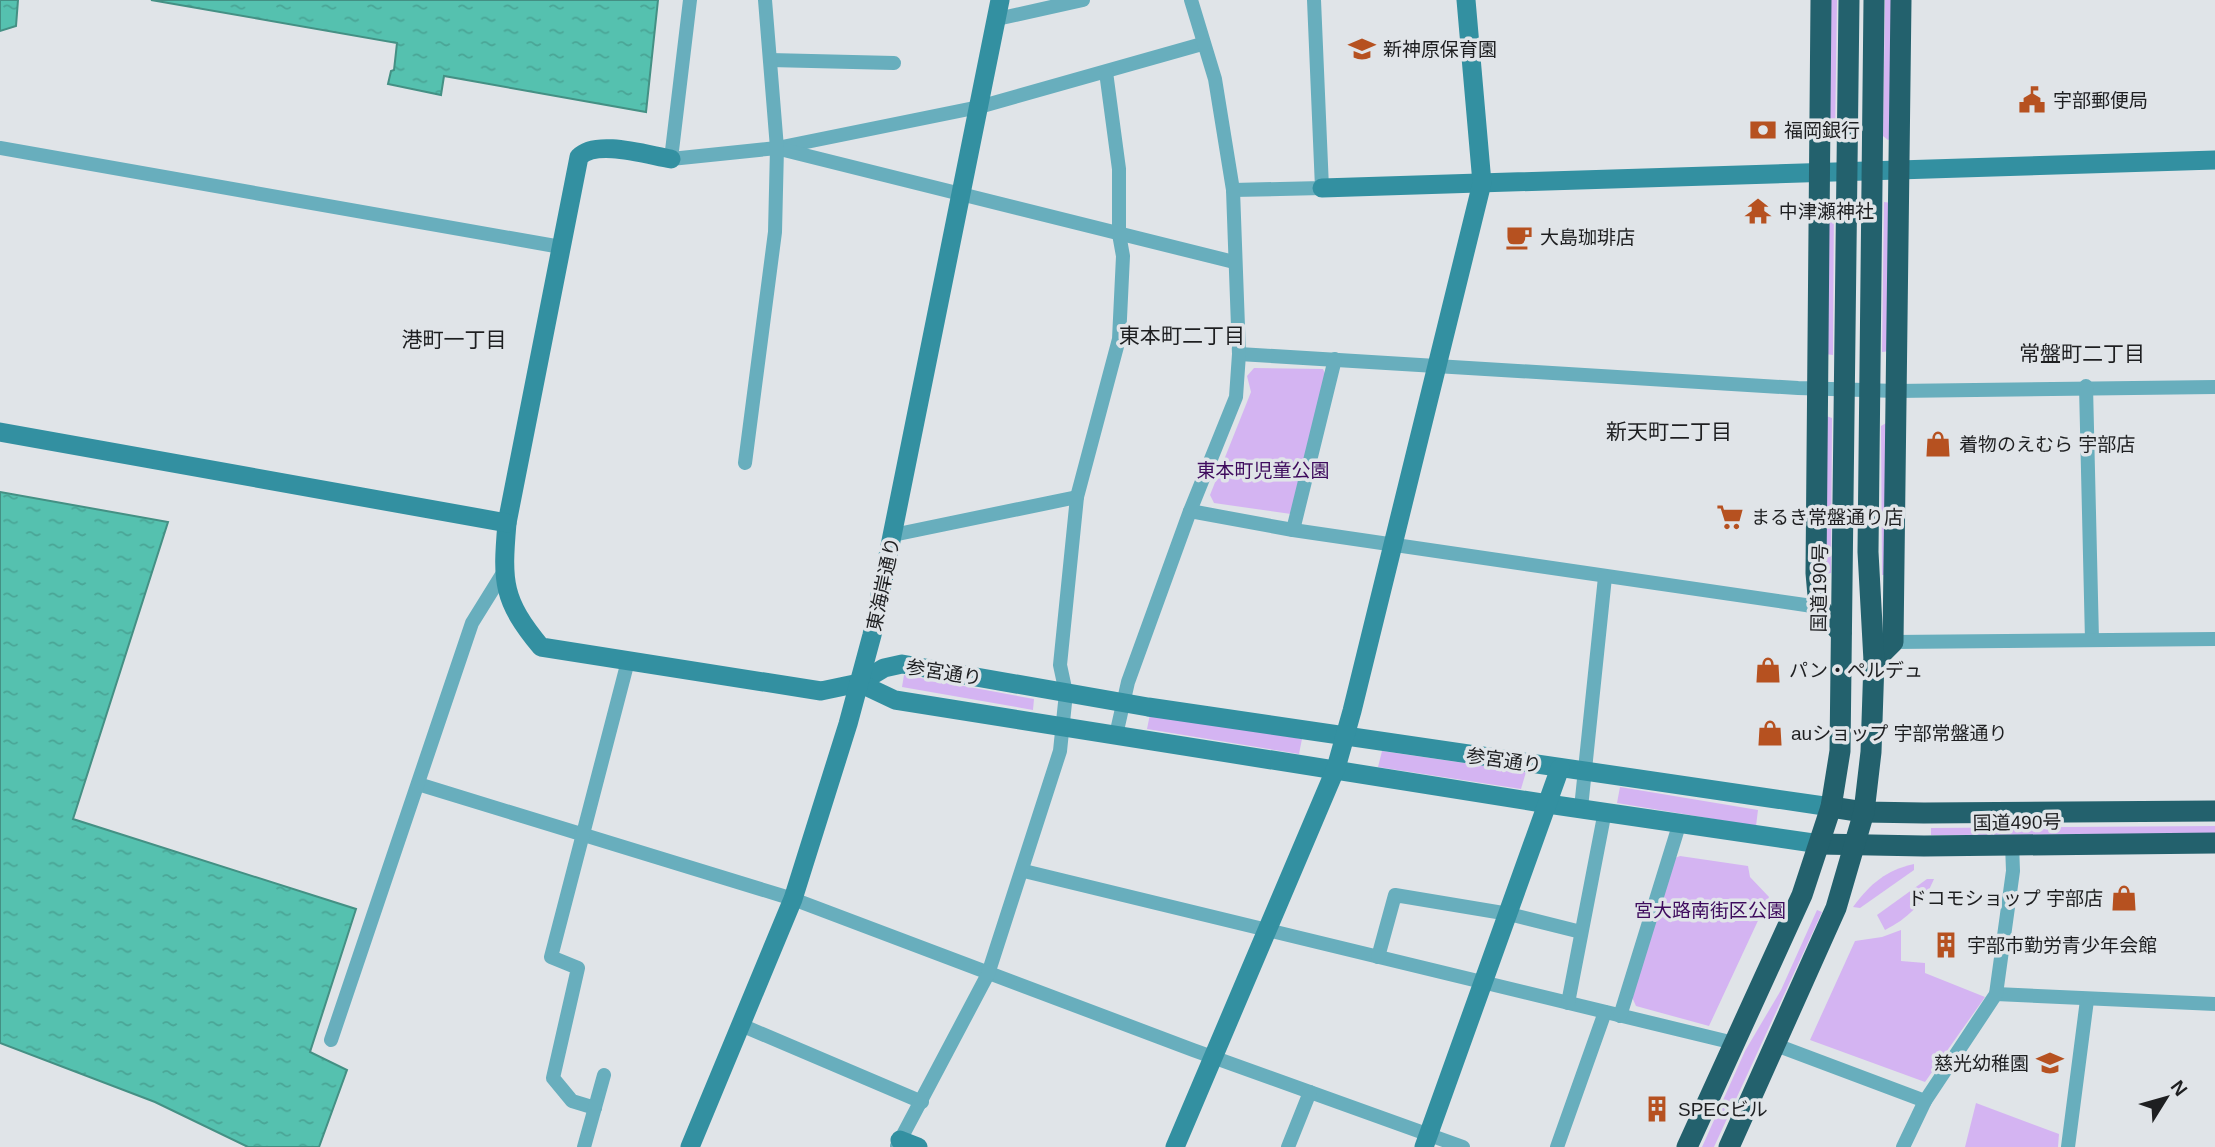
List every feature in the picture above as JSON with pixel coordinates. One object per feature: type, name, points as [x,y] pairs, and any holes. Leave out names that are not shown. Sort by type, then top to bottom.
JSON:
[{"type":"highway","points":[[1821,0],[1817,172],[1816,573],[1819,607],[1841,633]]},
{"type":"highway","name":"国道190号","points":[[1687,1147],[1802,895],[1831,807],[1840,751],[1849,0]]},
{"type":"highway","points":[[1729,1147],[1836,908],[1864,812],[1871,752],[1874,662],[1868,552],[1874,0]]},
{"type":"highway","points":[[1874,662],[1893,642],[1901,0]]},
{"type":"highway","points":[[1819,607],[1842,590]]},
{"type":"highway","points":[[1873,619],[1893,642]]},
{"type":"highway","name":"国道490号","points":[[1831,807],[1864,812],[2215,811]]},
{"type":"highway","name":"国道490号","points":[[1820,844],[2215,843]]},
{"type":"street","points":[[671,159],[690,0]]},
{"type":"street","points":[[745,463],[775,232],[777,148],[765,0]]},
{"type":"street","points":[[998,10],[1083,0]]},
{"type":"street","points":[[1116,735],[1121,702],[1190,510],[1237,397],[1239,354],[1233,190],[1214,79],[1191,0]]},
{"type":"street","points":[[1314,0],[1322,188]]},
{"type":"street","points":[[1175,1147],[1336,768],[1439,366],[1482,183],[1466,0]]},
{"type":"street","name":"東海岸通り","points":[[690,1147],[793,899],[859,683],[893,535],[998,10]]},
{"type":"street","points":[[859,683],[821,691],[541,647],[517,618],[503,573],[506,523],[579,157],[586,149],[598,147],[671,159],[777,148],[979,107],[1202,44]]},
{"type":"street","points":[[770,60],[894,63]]},
{"type":"street","points":[[905,1144],[922,1102],[988,974],[1024,871],[1060,751],[1066,693],[1060,665],[1077,497],[1119,339],[1123,256],[1119,234],[1119,169],[1106,72]]},
{"type":"street","points":[[0,148],[561,247]]},
{"type":"street","points":[[777,148],[1234,262]]},
{"type":"street","points":[[1233,190],[2215,160]]},
{"type":"street","points":[[1239,354],[1896,391],[2086,386],[2215,387]]},
{"type":"street","points":[[1293,530],[1335,359]]},
{"type":"street","points":[[2086,386],[2092,640]]},
{"type":"street","points":[[0,432],[506,523]]},
{"type":"street","points":[[893,535],[1077,497]]},
{"type":"street","points":[[1190,510],[1293,530],[1819,607]]},
{"type":"street","points":[[331,1040],[472,622],[503,573]]},
{"type":"street","points":[[1581,808],[1587,772],[1605,577]]},
{"type":"street","points":[[1893,642],[2215,639]]},
{"type":"street","points":[[595,1108],[572,1101],[553,1078],[578,968],[551,957],[628,661]]},
{"type":"street","name":"参宮通り","points":[[859,683],[884,668],[901,664],[1121,702],[1831,807]]},
{"type":"street","name":"参宮通り","points":[[859,683],[895,700],[1336,768],[1548,804],[1680,822],[1762,838],[1820,844]]},
{"type":"street","points":[[1427,1140],[1560,768]]},
{"type":"street","points":[[418,784],[793,899],[976,966],[988,974],[1212,1058],[1310,1092],[1427,1140],[1464,1147]]},
{"type":"street","points":[[1568,1003],[1605,811]]},
{"type":"street","points":[[1620,1016],[1680,822]]},
{"type":"street","points":[[1903,1147],[1925,1101],[1996,994],[2013,871],[2012,844]]},
{"type":"street","points":[[1024,871],[1734,1043]]},
{"type":"street","points":[[1378,957],[1395,895],[1509,914],[1581,932]]},
{"type":"street","points":[[1996,994],[2215,1004]]},
{"type":"street","points":[[2068,1147],[2087,1000]]},
{"type":"street","points":[[1557,1147],[1605,1012]]},
{"type":"street","points":[[741,1025],[922,1102]]},
{"type":"street","points":[[1776,1045],[1925,1101]]},
{"type":"street","points":[[584,1147],[604,1074]]},
{"type":"street","points":[[1288,1147],[1310,1092]]},
{"type":"green space","points":[[1828,0],[1837,0],[1835,136],[1826,137]]},
{"type":"green space","points":[[1885,0],[1893,0],[1893,137],[1888,140],[1883,136]]},
{"type":"green space","points":[[1828,201],[1834,203],[1833,355],[1825,354]]},
{"type":"green space","points":[[1884,202],[1892,203],[1890,351],[1882,352]]},
{"type":"green space","name":"東本町児童公園","points":[[1254,368],[1323,369],[1327,378],[1291,514],[1214,503],[1210,495],[1251,392],[1247,376]]},
{"type":"green space","points":[[1826,416],[1832,418],[1831,573],[1823,574]]},
{"type":"green space","points":[[1888,422],[1885,575],[1882,575],[1881,426]]},
{"type":"green space","points":[[904,675],[1034,699],[1033,710],[902,687]]},
{"type":"green space","points":[[1150,714],[1302,739],[1299,754],[1147,729]]},
{"type":"green space","points":[[1382,751],[1526,772],[1521,789],[1378,767]]},
{"type":"green space","points":[[1620,787],[1758,810],[1756,826],[1617,803]]},
{"type":"green space","points":[[2215,826],[2215,834],[1931,835],[1931,828]]},
{"type":"green space","name":"宮大路南街区公園","points":[[1680,856],[1748,866],[1750,877],[1769,897],[1709,1026],[1636,1006],[1631,995],[1675,858]]},
{"type":"green space","points":[[1914,864],[1914,870],[1860,908],[1853,907],[1879,879]]},
{"type":"green space","points":[[1927,879],[1934,879],[1920,902],[1901,921],[1885,930],[1877,915]]},
{"type":"green space","points":[[1817,910],[1822,912],[1714,1147],[1702,1147],[1745,1051],[1781,990]]},
{"type":"green space","points":[[1901,930],[1901,961],[1925,963],[1925,973],[1985,997],[1925,1082],[1810,1040],[1855,941],[1882,937]]},
{"type":"green space","points":[[1976,1103],[2059,1134],[2058,1147],[1965,1147]]},
{"type":"water","points":[[0,0],[18,0],[16,26],[0,31]]},
{"type":"water","points":[[151,0],[658,0],[646,112],[444,76],[441,95],[388,84],[391,71],[394,70],[397,43]]},
{"type":"water","points":[[0,492],[168,522],[73,819],[356,909],[310,1052],[347,1070],[319,1147],[248,1147],[155,1102],[0,1043]]},
{"type":"place","name":"新神原保育園","points":[[1362,49]]},
{"type":"place","name":"宇部郵便局","points":[[2032,100]]},
{"type":"place","name":"福岡銀行","points":[[1763,130]]},
{"type":"place","name":"中津瀬神社","points":[[1758,211]]},
{"type":"place","name":"大島珈琲店","points":[[1519,237]]},
{"type":"place","name":"着物のえむら 宇部店","points":[[1938,444]]},
{"type":"place","name":"まるき常盤通り店","points":[[1730,517]]},
{"type":"place","name":"パン・ペルデュ","points":[[1768,670]]},
{"type":"place","name":"auショップ 宇部常盤通り","points":[[1770,733]]},
{"type":"place","name":"ドコモショップ 宇部店","points":[[2124,898]]},
{"type":"place","name":"宇部市勤労青少年会館","points":[[1946,945]]},
{"type":"place","name":"慈光幼稚園","points":[[2050,1063]]},
{"type":"place","name":"SPECビル","points":[[1657,1109]]},
{"type":"district","name":"東本町二丁目","points":[[1182,336]]},
{"type":"district","name":"港町一丁目","points":[[454,340]]},
{"type":"district","name":"常盤町二丁目","points":[[2082,354]]},
{"type":"district","name":"新天町二丁目","points":[[1669,432]]}]
